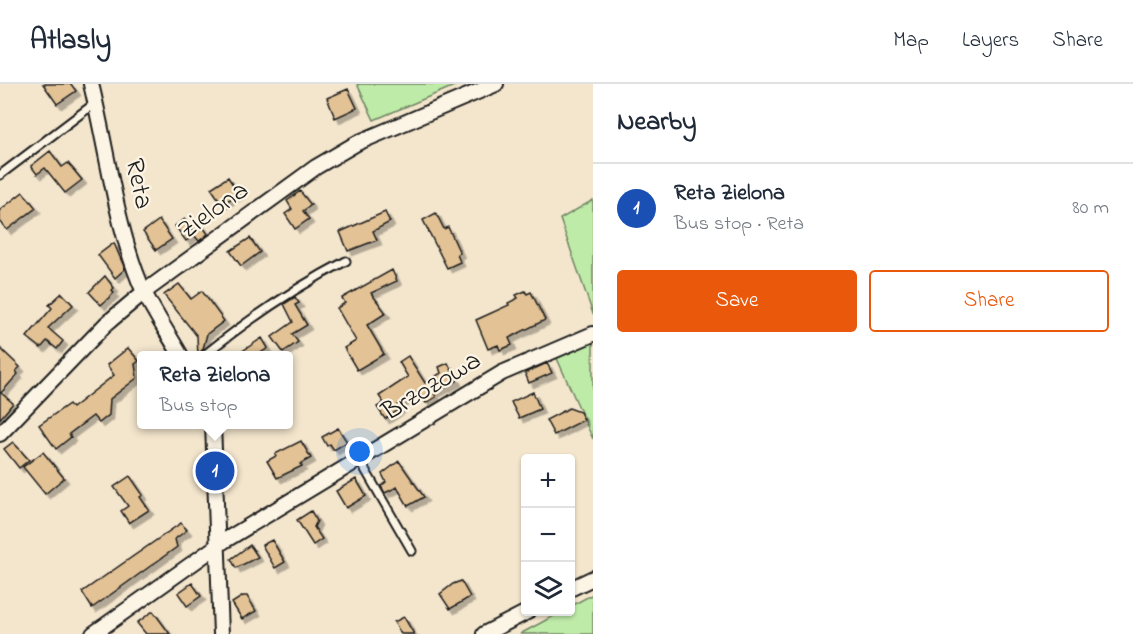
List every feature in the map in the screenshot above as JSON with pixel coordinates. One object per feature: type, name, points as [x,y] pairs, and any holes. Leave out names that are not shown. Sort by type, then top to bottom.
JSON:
[{"type":"street","name":"Reta","points":[[91,84],[123,229],[144,292],[178,351]]},
{"type":"street","name":"Zielona","points":[[0,434],[99,331],[144,292],[336,155],[357,143],[496,84]]},
{"type":"street","name":"Brzozowa","points":[[93,634],[219,544],[502,373],[593,334]]},
{"type":"street","points":[[213,429],[221,634]]},
{"type":"street","points":[[575,587],[593,578]]},
{"type":"street","points":[[484,634],[521,615]]},
{"type":"lane","points":[[0,175],[95,103]]},
{"type":"lane","points":[[209,351],[255,315],[302,284],[345,261]]},
{"type":"lane","points":[[359,459],[412,551]]},
{"type":"green space","points":[[357,84],[459,84],[374,120]]},
{"type":"green space","points":[[593,200],[593,314],[560,219]]},
{"type":"green space","points":[[593,339],[593,439],[555,354]]},
{"type":"green space","points":[[593,594],[593,634],[520,634],[554,616],[575,616],[575,604]]},
{"type":"building","points":[[43,84],[71,84],[76,91],[57,104]]},
{"type":"building","points":[[348,89],[357,108],[335,118],[327,98]]},
{"type":"building","points":[[50,151],[62,167],[68,163],[82,180],[65,193],[45,168],[37,174],[31,166]]},
{"type":"building","points":[[228,177],[239,194],[222,204],[211,188]]},
{"type":"building","points":[[300,191],[311,205],[303,211],[309,219],[295,229],[285,214],[292,209],[287,201]]},
{"type":"building","points":[[23,192],[36,208],[7,230],[0,221],[0,210]]},
{"type":"building","points":[[385,212],[390,222],[373,231],[377,240],[348,251],[340,232]]},
{"type":"building","points":[[436,213],[444,229],[448,227],[460,253],[457,254],[460,262],[447,268],[423,220]]},
{"type":"building","points":[[185,219],[193,231],[202,225],[208,234],[199,241],[194,235],[186,241],[175,226]]},
{"type":"building","points":[[159,220],[172,239],[156,250],[143,232]]},
{"type":"building","points":[[250,238],[260,252],[241,266],[230,251]]},
{"type":"building","points":[[114,243],[125,269],[115,278],[98,255]]},
{"type":"building","points":[[392,270],[397,281],[371,293],[386,313],[367,325],[384,354],[357,370],[344,348],[356,341],[337,308],[345,303],[342,298]]},
{"type":"building","points":[[105,276],[114,288],[112,290],[114,293],[101,305],[89,292]]},
{"type":"building","points":[[179,284],[191,299],[202,291],[224,321],[207,334],[202,351],[198,351],[197,336],[164,295]]},
{"type":"building","points":[[525,291],[527,294],[531,292],[545,320],[509,338],[512,345],[500,350],[498,345],[488,349],[476,320],[509,305],[508,303],[518,298],[516,295]]},
{"type":"building","points":[[62,293],[73,305],[48,328],[63,341],[57,349],[47,341],[41,348],[27,337],[52,308],[49,305]]},
{"type":"building","points":[[295,297],[299,303],[295,305],[307,325],[292,334],[298,342],[282,351],[272,337],[293,322],[284,304]]},
{"type":"building","points":[[262,338],[268,348],[264,351],[242,351]]},
{"type":"building","points":[[0,348],[20,367],[16,371],[18,374],[1,393],[13,403],[0,419]]},
{"type":"building","points":[[128,348],[137,359],[135,364],[137,378],[110,399],[109,415],[99,423],[93,416],[69,434],[71,437],[56,449],[39,425],[69,404],[72,408],[114,375],[107,365]]},
{"type":"building","points":[[408,356],[425,383],[441,373],[439,367],[448,363],[457,381],[434,393],[436,397],[426,403],[418,392],[398,405],[400,409],[385,419],[377,407],[384,403],[379,396],[408,377],[399,362]]},
{"type":"building","points":[[547,363],[552,373],[529,383],[525,373]]},
{"type":"building","points":[[533,392],[540,409],[519,418],[511,402]]},
{"type":"building","points":[[569,408],[580,412],[584,420],[554,435],[546,420]]},
{"type":"building","points":[[338,428],[347,442],[334,450],[330,444],[327,446],[322,437]]},
{"type":"building","points":[[301,441],[311,458],[300,464],[302,466],[277,478],[267,461],[276,456],[275,454]]},
{"type":"building","points":[[13,442],[29,460],[19,468],[4,449]]},
{"type":"building","points":[[43,452],[64,478],[45,494],[23,467]]},
{"type":"building","points":[[399,461],[424,497],[408,506],[397,487],[385,493],[381,486],[386,482],[382,474]]},
{"type":"building","points":[[130,476],[143,495],[140,497],[149,510],[129,523],[121,511],[128,506],[114,487]]},
{"type":"building","points":[[356,479],[366,496],[346,508],[336,491]]},
{"type":"building","points":[[311,511],[317,521],[314,527],[322,539],[313,545],[297,520]]},
{"type":"building","points":[[181,523],[187,530],[175,539],[177,547],[92,608],[82,592]]},
{"type":"building","points":[[272,540],[285,562],[275,568],[262,545]]},
{"type":"building","points":[[250,545],[258,557],[236,568],[231,559]]},
{"type":"building","points":[[461,581],[470,597],[450,609],[440,594]]},
{"type":"building","points":[[192,583],[201,596],[187,606],[178,593]]},
{"type":"building","points":[[247,596],[256,611],[242,619],[232,603]]},
{"type":"building","points":[[153,611],[170,634],[146,634],[137,623]]},
{"type":"building","points":[[404,617],[414,634],[401,634],[394,622]]},
{"type":"place","name":"Reta Zielona","points":[[215,471]]}]
